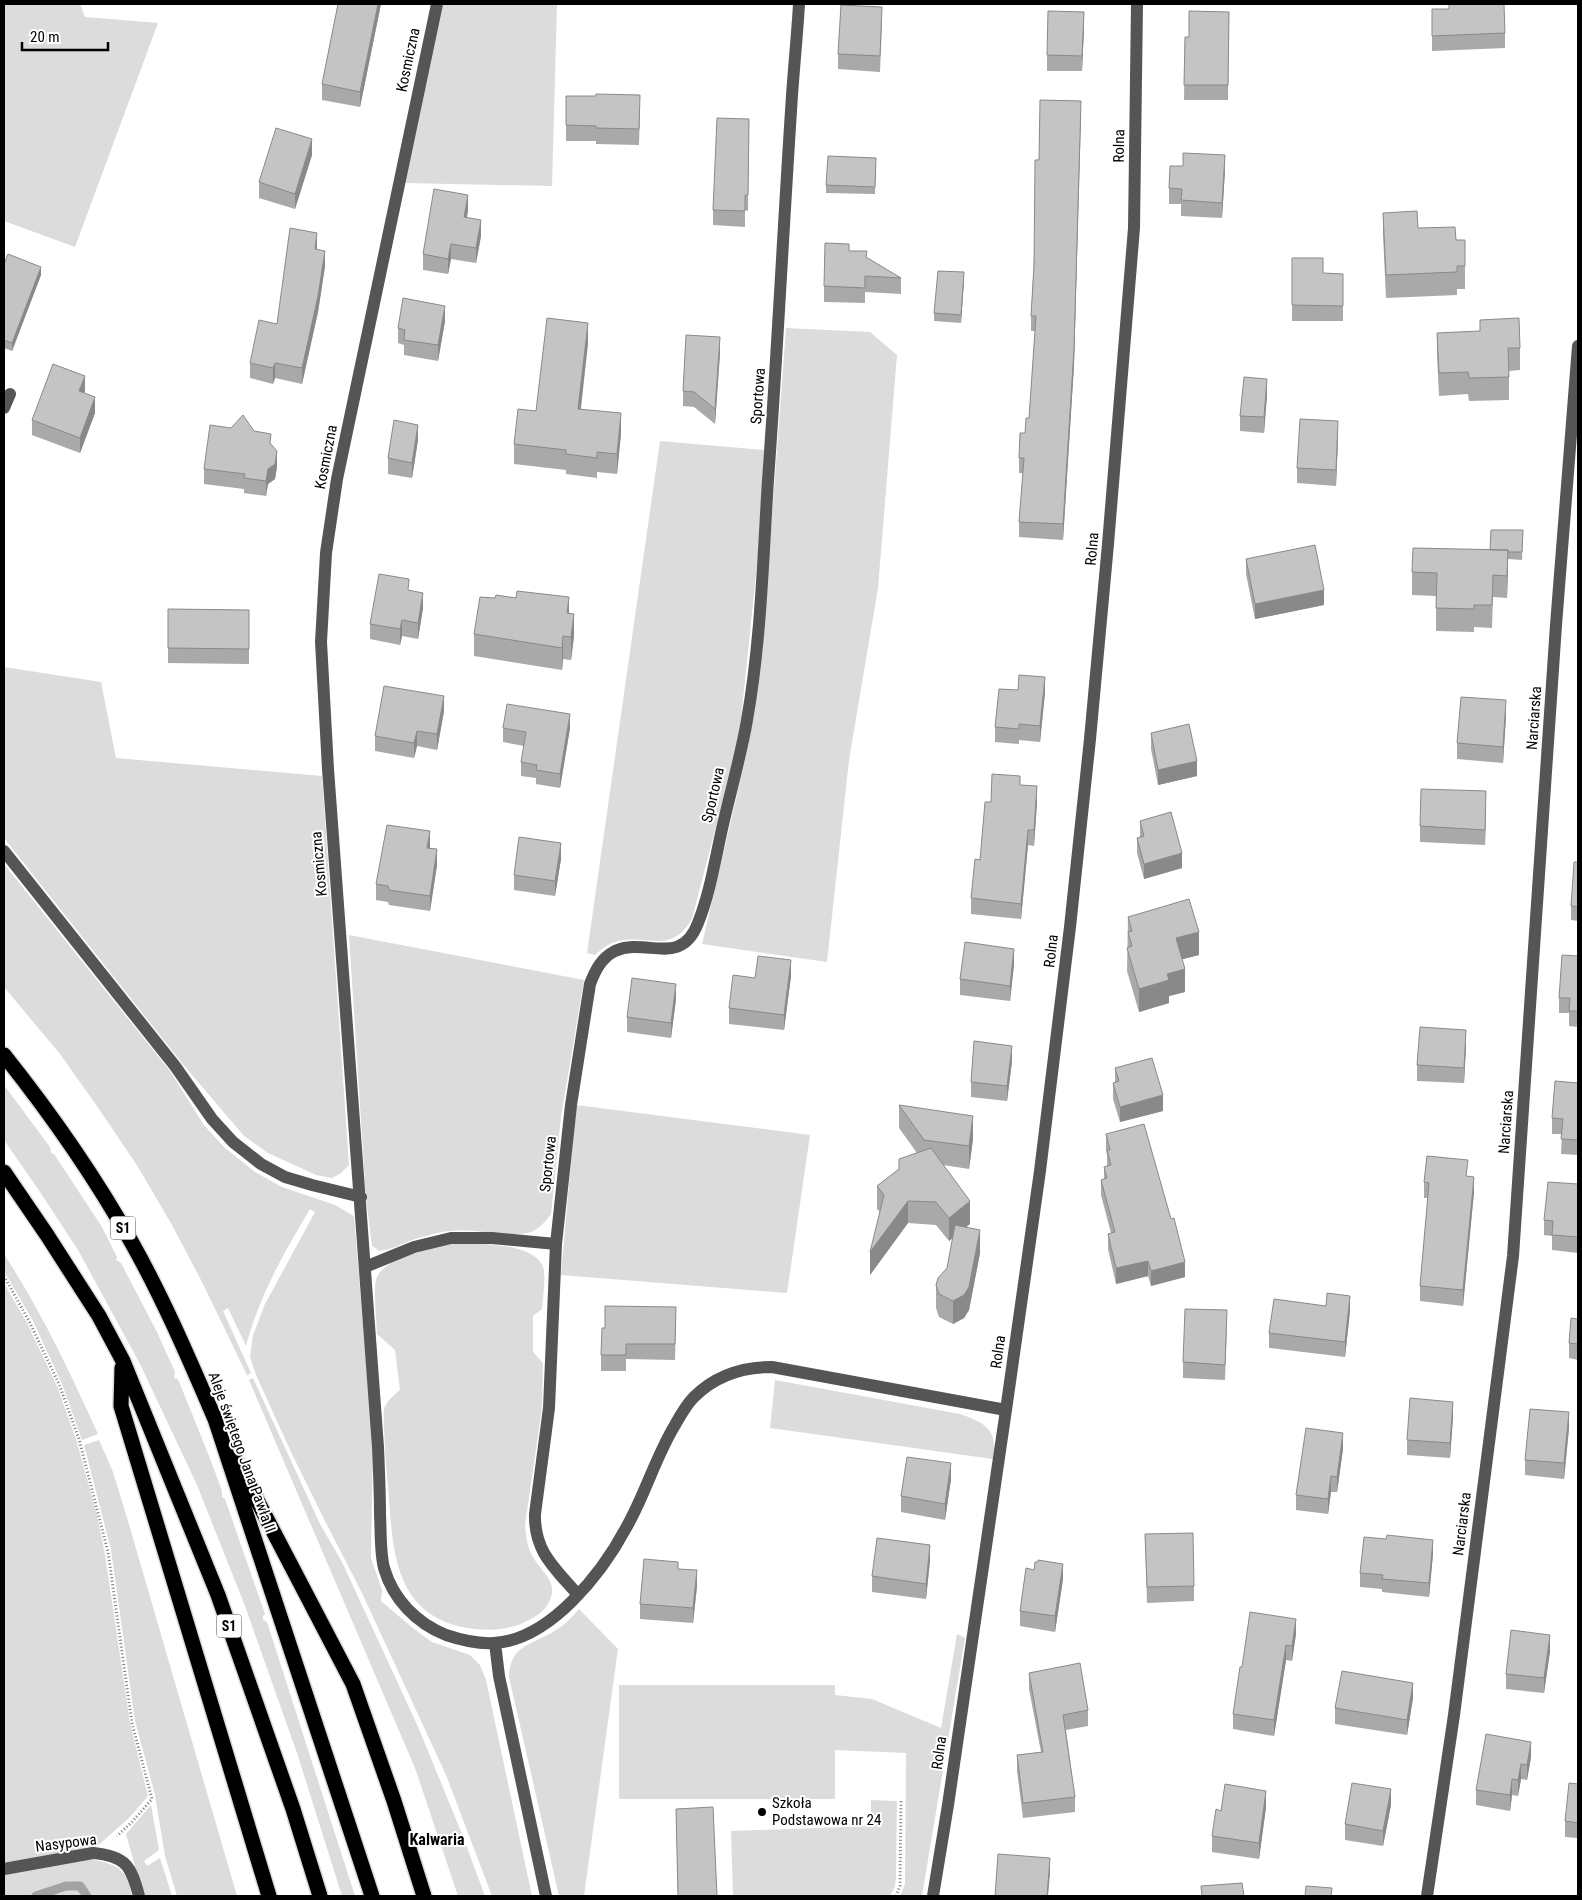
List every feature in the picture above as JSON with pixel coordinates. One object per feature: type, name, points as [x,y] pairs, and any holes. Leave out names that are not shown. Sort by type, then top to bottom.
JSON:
[{"type":"highway","name":"Aleje świętego Jana Pawła II","points":[[4,1055],[85,1164],[132,1243],[182,1342],[215,1419],[372,1896]]},
{"type":"highway","name":"S1","points":[[4,1172],[100,1316],[123,1361],[218,1595],[293,1809],[320,1896]]},
{"type":"highway","points":[[123,1361],[121,1406],[269,1896]]},
{"type":"highway","points":[[215,1419],[353,1684],[394,1801],[424,1896]]},
{"type":"street","name":"Kosmiczna","points":[[437,4],[337,479],[326,553],[321,642],[328,769],[366,1267],[378,1447],[382,1548],[384,1568],[390,1583],[400,1601],[427,1627],[470,1641],[495,1643],[525,1635],[550,1622],[578,1595],[605,1563],[627,1528],[666,1440],[684,1409],[694,1397],[720,1378],[754,1367],[772,1367],[1006,1410]]},
{"type":"street","name":"Sportowa","points":[[578,1595],[546,1557],[538,1543],[534,1529],[534,1514],[549,1408],[556,1244],[571,1105],[590,984],[597,968],[615,951],[628,948],[665,950],[676,948],[686,943],[693,935],[703,907],[747,719],[755,653],[774,400],[799,4]]},
{"type":"street","name":"Rolna","points":[[933,1896],[1006,1410],[1045,1132],[1070,927],[1093,709],[1134,228],[1137,4]]},
{"type":"street","name":"Narciarska","points":[[1427,1896],[1454,1714],[1513,1256],[1556,625],[1578,346]]},
{"type":"street","points":[[4,408],[10,394]]},
{"type":"street","points":[[4,851],[175,1066],[212,1119],[232,1142],[261,1164],[286,1177],[360,1197]]},
{"type":"street","points":[[366,1267],[414,1247],[451,1238],[492,1238],[556,1244]]},
{"type":"street","points":[[495,1643],[499,1676],[546,1896]]},
{"type":"street","name":"Nasypowa","points":[[4,1868],[93,1853],[107,1854],[121,1860],[129,1868],[139,1896]]},
{"type":"path","points":[[4,1276],[30,1322],[59,1384],[79,1438],[108,1552],[132,1723],[152,1799],[117,1836],[107,1854]]},
{"type":"path","points":[[896,1896],[901,1876],[901,1801]]},
{"type":"shaded area","points":[[4,4],[80,4],[85,17],[158,23],[75,247],[4,221]]},
{"type":"shaded area","points":[[442,4],[557,4],[552,186],[404,183]]},
{"type":"shaded area","points":[[786,328],[870,332],[897,355],[878,588],[849,760],[827,962],[702,944],[747,752],[753,718],[769,558]]},
{"type":"shaded area","points":[[660,441],[764,450],[758,555],[741,719],[736,749],[692,919],[676,937],[659,941],[618,941],[603,948],[595,955],[587,953]]},
{"type":"shaded area","points":[[4,667],[101,682],[116,758],[322,776],[349,1165],[341,1173],[332,1178],[316,1175],[268,1153],[244,1136],[181,1062],[4,838]]},
{"type":"shaded area","points":[[4,864],[170,1071],[204,1125],[224,1147],[255,1172],[282,1187],[335,1205],[354,1216],[373,1447],[371,1558],[382,1590],[381,1601],[432,1642],[470,1655],[480,1665],[486,1680],[532,1896],[492,1896],[446,1775],[362,1593],[292,1454],[256,1375],[250,1357],[253,1335],[265,1304],[315,1212],[310,1209],[273,1275],[251,1328],[246,1346],[228,1308],[223,1311],[251,1373],[247,1375],[202,1282],[172,1225],[138,1167],[60,1054],[4,987]]},
{"type":"shaded area","points":[[349,935],[584,980],[561,1117],[551,1214],[537,1229],[522,1234],[502,1234],[469,1230],[449,1231],[415,1239],[393,1248],[379,1251],[372,1246],[366,1198]]},
{"type":"shaded area","points":[[4,1085],[50,1147],[51,1153],[54,1154],[102,1227],[117,1257],[116,1260],[121,1263],[157,1332],[175,1372],[174,1378],[178,1379],[211,1461],[222,1491],[222,1497],[225,1499],[265,1614],[263,1620],[267,1622],[355,1896],[342,1896],[298,1756],[245,1606],[197,1485],[140,1364],[78,1250],[4,1140]]},
{"type":"shaded area","points":[[576,1105],[810,1135],[787,1293],[561,1275]]},
{"type":"shaded area","points":[[453,1243],[489,1244],[516,1249],[528,1253],[537,1259],[544,1270],[542,1309],[533,1316],[533,1352],[543,1363],[542,1408],[525,1525],[529,1549],[551,1583],[552,1593],[548,1605],[540,1614],[518,1625],[497,1629],[483,1630],[462,1627],[439,1619],[421,1606],[409,1591],[400,1572],[392,1530],[384,1412],[388,1401],[400,1390],[395,1350],[377,1334],[376,1280],[380,1272],[398,1260],[409,1255]]},
{"type":"shaded area","points":[[4,1254],[54,1342],[98,1434],[82,1440],[62,1384],[33,1321],[4,1271]]},
{"type":"shaded area","points":[[4,1283],[27,1323],[57,1386],[76,1439],[97,1515],[105,1554],[130,1723],[148,1796],[129,1818],[94,1849],[4,1865]]},
{"type":"shaded area","points":[[253,1378],[320,1524],[342,1562],[419,1729],[485,1896],[458,1896],[415,1768],[249,1380]]},
{"type":"shaded area","points":[[775,1380],[960,1414],[977,1421],[992,1434],[994,1441],[993,1459],[770,1428]]},
{"type":"shaded area","points":[[99,1440],[113,1472],[128,1521],[237,1896],[177,1896],[165,1856],[155,1795],[135,1721],[111,1550],[84,1445]]},
{"type":"shaded area","points":[[579,1609],[618,1649],[584,1896],[559,1896],[509,1677],[510,1666],[518,1652],[559,1628]]},
{"type":"shaded area","points":[[957,1634],[965,1638],[922,1896],[900,1896],[905,1884],[906,1753],[835,1750],[835,1799],[619,1799],[619,1685],[835,1685],[835,1695],[872,1699],[941,1728]]},
{"type":"shaded area","points":[[871,1800],[897,1801],[896,1876],[895,1886],[890,1896],[733,1896],[731,1831],[871,1826]]},
{"type":"shaded area","points":[[151,1805],[159,1850],[144,1861],[147,1866],[160,1858],[172,1896],[143,1896],[126,1834]]},
{"type":"shaded area","points":[[89,1859],[118,1868],[127,1879],[132,1896],[4,1896],[4,1874]]},
{"type":"building","points":[[338,4],[378,4],[360,92],[322,84]]},
{"type":"building","points":[[1449,4],[1504,4],[1505,33],[1432,36],[1432,9],[1449,9]]},
{"type":"building","points":[[841,5],[882,7],[880,56],[838,54]]},
{"type":"building","points":[[1048,11],[1084,12],[1082,56],[1047,55]]},
{"type":"building","points":[[1189,11],[1229,12],[1228,85],[1184,85],[1185,37],[1189,37]]},
{"type":"building","points":[[596,94],[640,95],[639,129],[566,125],[566,96],[596,96]]},
{"type":"building","points":[[1040,100],[1081,101],[1074,349],[1063,524],[1019,522],[1024,458],[1019,458],[1020,433],[1025,433],[1026,418],[1029,418],[1036,316],[1031,316],[1034,266],[1035,160],[1039,160]]},
{"type":"building","points":[[717,118],[749,119],[748,195],[745,195],[745,211],[713,210]]},
{"type":"building","points":[[276,128],[312,139],[295,194],[259,182]]},
{"type":"building","points":[[1183,153],[1225,155],[1222,203],[1181,200],[1182,189],[1169,188],[1170,166],[1183,166]]},
{"type":"building","points":[[828,156],[876,158],[875,187],[826,185]]},
{"type":"building","points":[[434,189],[468,195],[464,217],[481,220],[476,248],[451,244],[448,259],[423,254]]},
{"type":"building","points":[[1417,211],[1418,228],[1455,227],[1456,240],[1465,240],[1465,266],[1457,266],[1457,272],[1386,275],[1383,213]]},
{"type":"building","points":[[290,228],[317,233],[315,249],[325,251],[318,296],[302,368],[275,363],[273,368],[250,363],[259,320],[277,324]]},
{"type":"building","points":[[825,243],[849,244],[849,251],[867,251],[866,257],[901,278],[865,276],[865,288],[824,286]]},
{"type":"building","points":[[8,254],[41,267],[12,343],[4,340],[4,264]]},
{"type":"building","points":[[1292,258],[1323,258],[1323,273],[1343,274],[1343,306],[1292,305]]},
{"type":"building","points":[[938,271],[964,272],[961,315],[934,313]]},
{"type":"building","points":[[403,298],[445,306],[438,345],[404,340],[405,330],[398,328]]},
{"type":"building","points":[[547,318],[588,323],[578,409],[621,413],[617,454],[597,452],[597,458],[566,454],[566,450],[514,444],[518,409],[536,411]]},
{"type":"building","points":[[1519,318],[1520,348],[1508,348],[1509,377],[1469,378],[1468,372],[1439,373],[1437,333],[1480,331],[1480,320]]},
{"type":"building","points":[[686,335],[720,337],[715,409],[694,392],[683,391]]},
{"type":"building","points":[[53,364],[85,376],[79,391],[95,397],[80,438],[32,420]]},
{"type":"building","points":[[1244,377],[1267,379],[1264,417],[1240,416]]},
{"type":"building","points":[[243,415],[254,431],[271,434],[270,443],[277,451],[275,464],[268,469],[266,481],[244,478],[245,474],[204,469],[210,425],[231,428]]},
{"type":"building","points":[[1300,419],[1338,421],[1336,470],[1297,468]]},
{"type":"building","points":[[394,420],[418,425],[412,463],[388,458]]},
{"type":"building","points":[[1491,530],[1523,530],[1522,552],[1490,550]]},
{"type":"building","points":[[1315,545],[1324,590],[1255,604],[1246,559]]},
{"type":"building","points":[[1413,548],[1508,550],[1507,576],[1493,575],[1492,605],[1474,605],[1474,609],[1436,608],[1437,573],[1412,572]]},
{"type":"building","points":[[379,574],[409,579],[408,590],[423,593],[418,623],[402,620],[400,629],[370,624]]},
{"type":"building","points":[[517,591],[569,597],[567,613],[574,614],[571,637],[563,636],[562,648],[474,634],[480,597],[495,598],[496,595],[516,598]]},
{"type":"building","points":[[168,609],[249,610],[249,649],[168,648]]},
{"type":"building","points":[[1019,675],[1045,677],[1040,726],[1019,724],[1019,729],[995,727],[999,689],[1018,690]]},
{"type":"building","points":[[384,686],[444,696],[437,734],[417,731],[414,743],[375,736]]},
{"type":"building","points":[[1461,697],[1506,700],[1503,747],[1457,743]]},
{"type":"building","points":[[507,704],[570,714],[560,774],[536,770],[537,765],[521,762],[526,732],[503,728]]},
{"type":"building","points":[[1189,724],[1197,761],[1158,770],[1151,733]]},
{"type":"building","points":[[992,774],[1020,776],[1020,785],[1037,786],[1034,830],[1028,830],[1021,904],[971,898],[975,859],[980,860],[985,802],[991,802]]},
{"type":"building","points":[[1421,789],[1486,791],[1485,830],[1420,826]]},
{"type":"building","points":[[1171,812],[1182,853],[1144,864],[1137,838],[1144,836],[1140,821]]},
{"type":"building","points":[[387,825],[430,831],[427,848],[437,849],[430,896],[389,890],[388,886],[376,884]]},
{"type":"building","points":[[519,837],[561,843],[555,881],[514,875]]},
{"type":"building","points":[[1574,862],[1578,862],[1578,907],[1571,906]]},
{"type":"building","points":[[1189,899],[1199,932],[1176,938],[1185,969],[1167,974],[1169,980],[1139,989],[1127,948],[1132,946],[1128,932],[1132,931],[1128,917]]},
{"type":"building","points":[[965,942],[1014,949],[1010,986],[960,979]]},
{"type":"building","points":[[1562,955],[1578,956],[1578,1011],[1569,1011],[1570,998],[1559,998]]},
{"type":"building","points":[[758,956],[791,960],[784,1015],[729,1008],[733,975],[755,978]]},
{"type":"building","points":[[632,978],[676,984],[671,1023],[627,1017]]},
{"type":"building","points":[[1420,1027],[1466,1030],[1464,1068],[1417,1065]]},
{"type":"building","points":[[974,1041],[1012,1046],[1007,1086],[971,1082]]},
{"type":"building","points":[[1152,1058],[1163,1095],[1120,1107],[1113,1083],[1119,1081],[1115,1068]]},
{"type":"building","points":[[1555,1081],[1578,1083],[1578,1140],[1561,1139],[1563,1119],[1552,1118]]},
{"type":"building","points":[[899,1105],[973,1116],[969,1146],[924,1140]]},
{"type":"building","points":[[1144,1124],[1171,1219],[1174,1218],[1185,1262],[1151,1271],[1148,1261],[1116,1268],[1108,1234],[1115,1232],[1101,1180],[1107,1178],[1104,1167],[1111,1165],[1107,1150],[1110,1150],[1106,1134]]},
{"type":"building","points":[[931,1148],[970,1201],[949,1218],[936,1202],[908,1201],[870,1252],[884,1195],[877,1186],[899,1169],[899,1159]]},
{"type":"building","points":[[1427,1156],[1468,1160],[1466,1176],[1474,1177],[1463,1290],[1420,1286],[1429,1183],[1424,1182]]},
{"type":"building","points":[[1548,1182],[1578,1184],[1578,1237],[1552,1235],[1553,1221],[1544,1220]]},
{"type":"building","points":[[955,1225],[980,1230],[969,1287],[964,1295],[953,1301],[939,1294],[936,1285],[938,1278],[947,1268]]},
{"type":"building","points":[[1327,1293],[1350,1296],[1345,1342],[1269,1333],[1274,1299],[1326,1306]]},
{"type":"building","points":[[605,1306],[676,1307],[675,1344],[626,1344],[626,1355],[601,1355],[602,1328],[605,1328]]},
{"type":"building","points":[[1185,1309],[1227,1310],[1225,1365],[1183,1362]]},
{"type":"building","points":[[1571,1318],[1578,1319],[1578,1344],[1569,1343]]},
{"type":"building","points":[[1410,1398],[1453,1402],[1450,1443],[1407,1440]]},
{"type":"building","points":[[1530,1409],[1569,1412],[1564,1463],[1525,1460]]},
{"type":"building","points":[[1306,1428],[1343,1433],[1337,1477],[1331,1476],[1328,1499],[1296,1495]]},
{"type":"building","points":[[907,1457],[951,1463],[945,1504],[901,1496]]},
{"type":"building","points":[[1193,1533],[1194,1586],[1147,1587],[1145,1534]]},
{"type":"building","points":[[1387,1535],[1433,1540],[1429,1583],[1382,1579],[1383,1575],[1360,1573],[1364,1537],[1386,1539]]},
{"type":"building","points":[[877,1538],[930,1545],[926,1584],[872,1576]]},
{"type":"building","points":[[644,1559],[678,1562],[678,1569],[697,1570],[693,1608],[640,1604]]},
{"type":"building","points":[[1038,1560],[1063,1564],[1055,1616],[1020,1611],[1026,1568],[1034,1570],[1035,1562],[1038,1562]]},
{"type":"building","points":[[1250,1612],[1296,1619],[1292,1646],[1286,1645],[1274,1720],[1233,1714]]},
{"type":"building","points":[[1511,1630],[1550,1635],[1544,1678],[1506,1674]]},
{"type":"building","points":[[1080,1663],[1088,1710],[1063,1715],[1075,1797],[1023,1803],[1017,1755],[1043,1752],[1029,1673]]},
{"type":"building","points":[[1342,1671],[1413,1683],[1407,1720],[1335,1708]]},
{"type":"building","points":[[1486,1734],[1531,1742],[1527,1765],[1521,1764],[1518,1780],[1512,1779],[1510,1795],[1476,1790]]},
{"type":"building","points":[[1352,1783],[1391,1789],[1383,1831],[1345,1824]]},
{"type":"building","points":[[1569,1783],[1578,1784],[1578,1823],[1565,1821]]},
{"type":"building","points":[[1225,1784],[1266,1791],[1259,1843],[1212,1836],[1216,1809],[1221,1811]]},
{"type":"building","points":[[713,1807],[717,1896],[678,1896],[676,1809]]},
{"type":"building","points":[[998,1854],[1050,1858],[1047,1896],[995,1896]]},
{"type":"building","points":[[1242,1883],[1244,1896],[1202,1896],[1201,1886]]},
{"type":"building","points":[[1306,1886],[1332,1888],[1331,1896],[1305,1896]]},
{"type":"waterway","points":[[36,1896],[66,1886],[80,1886],[87,1896]]},
{"type":"place","name":"Szkoła Podstawowa nr 24","points":[[762,1812]]},
{"type":"district","name":"Kalwaria","points":[[437,1839]]}]
